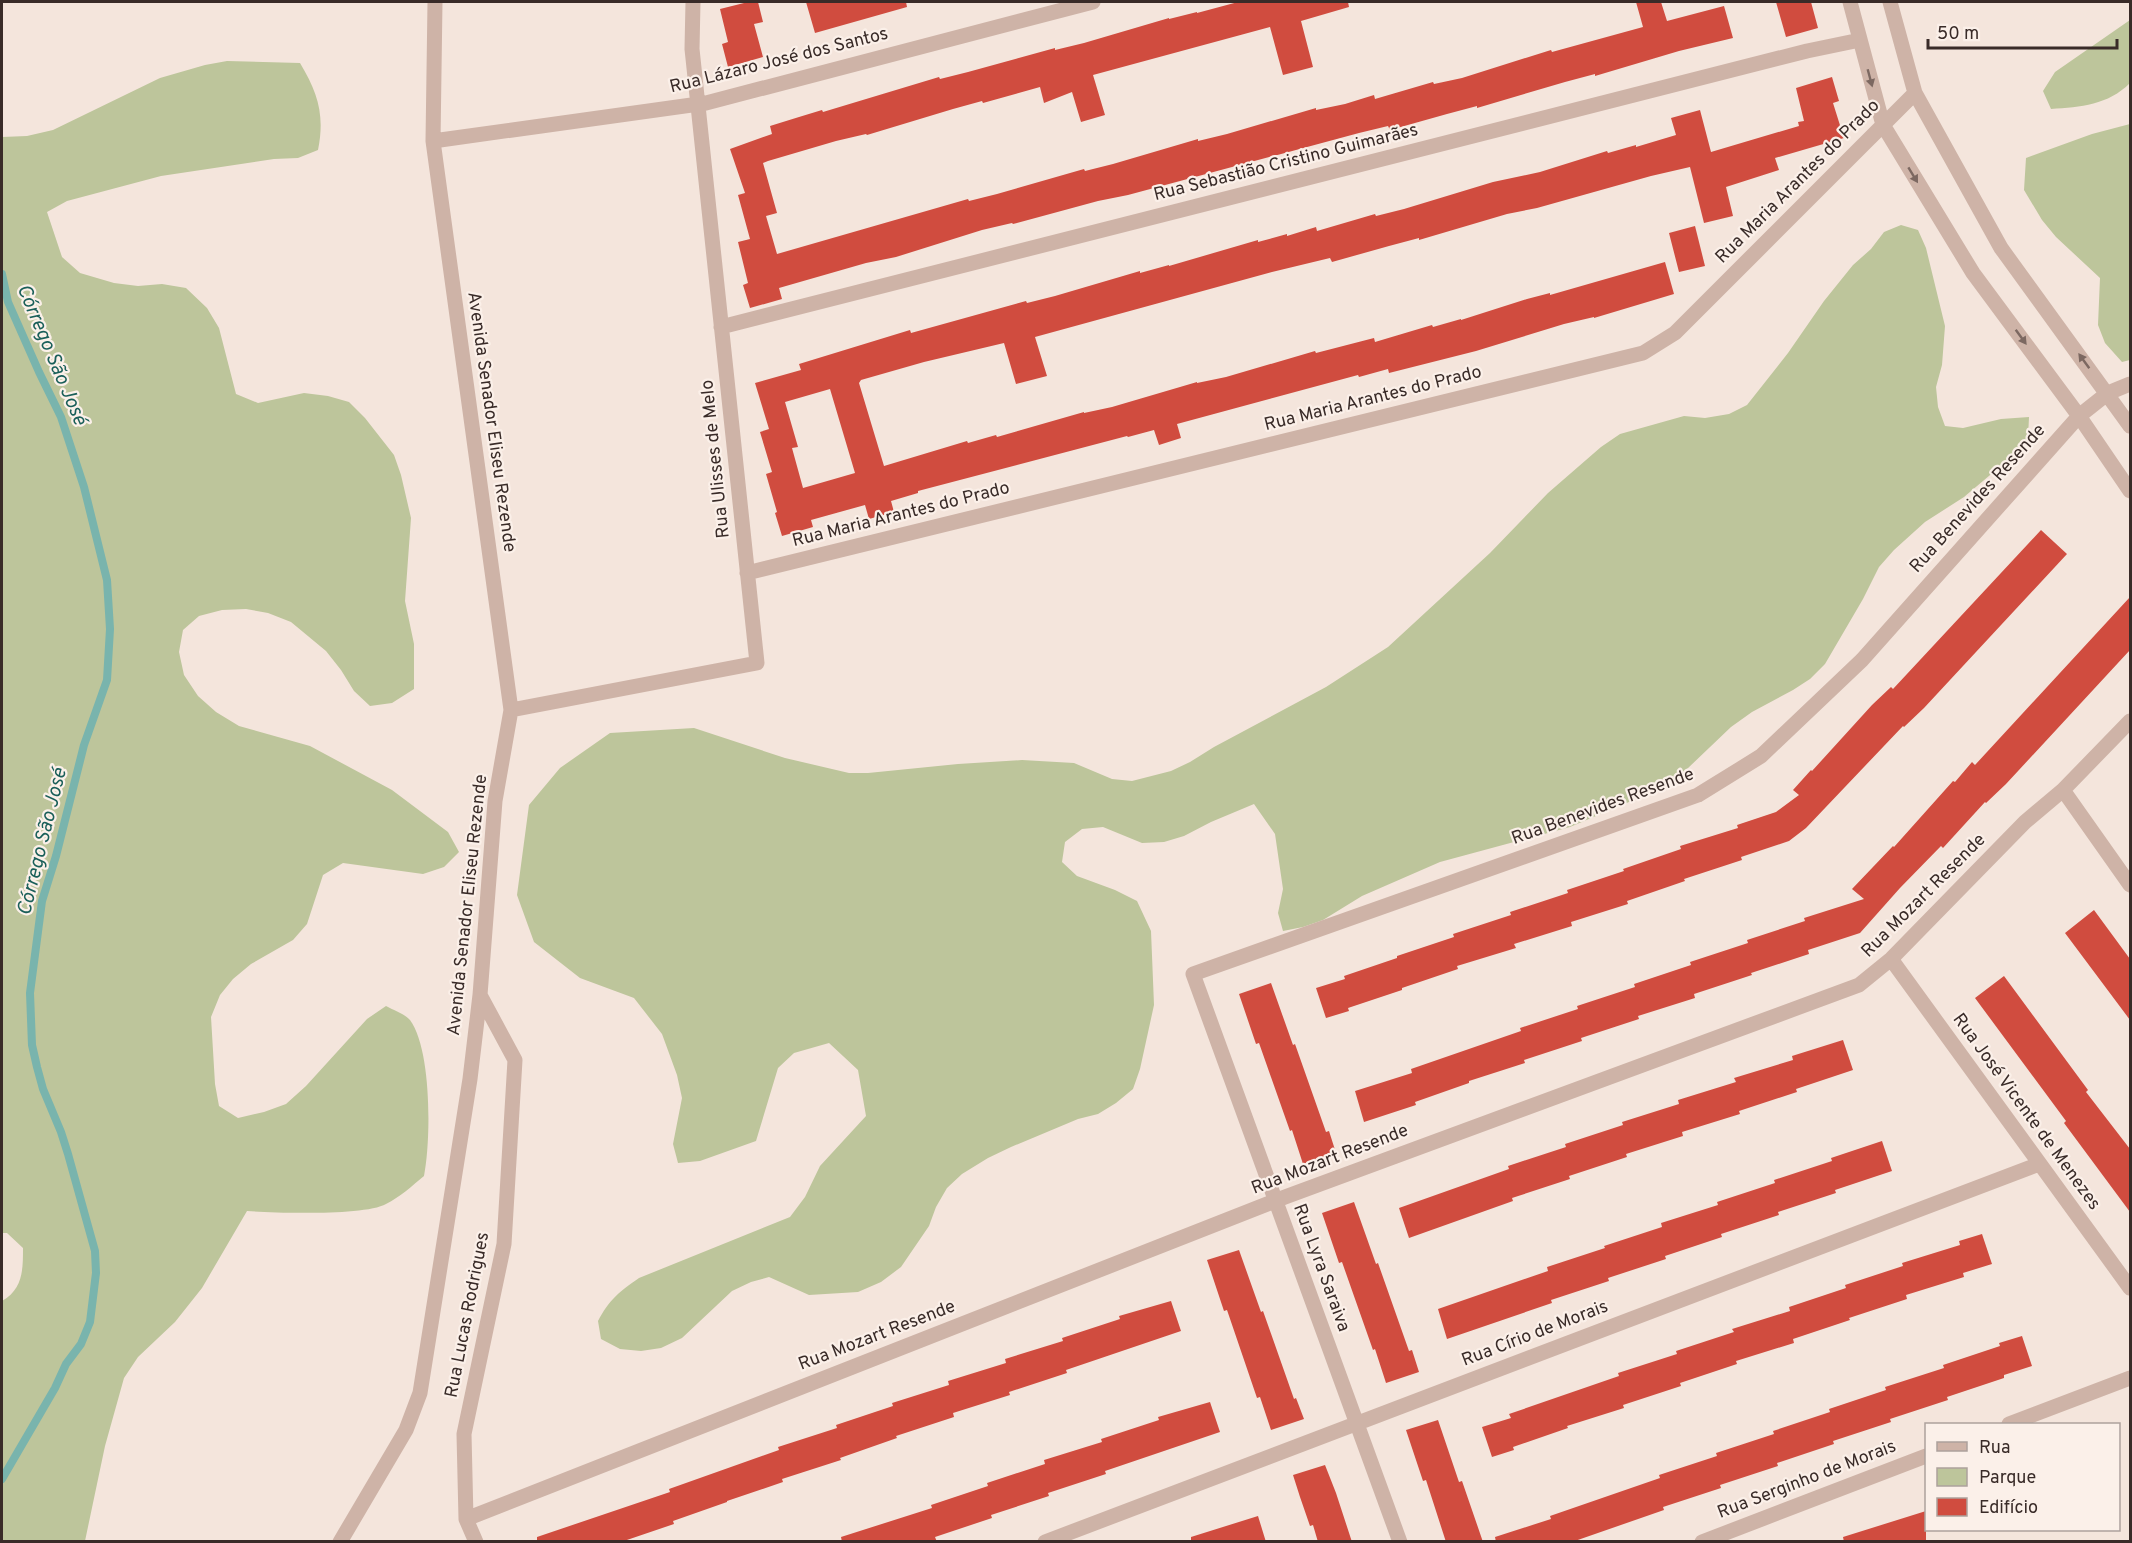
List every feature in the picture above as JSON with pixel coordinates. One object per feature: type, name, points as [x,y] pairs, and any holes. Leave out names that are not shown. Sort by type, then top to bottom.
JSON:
[{"type":"street","name":"Avenida Senador Eliseu Rezende","points":[[340,1542],[406,1430],[420,1393],[470,1079],[480,995],[495,801],[511,710],[433,141],[435,2]]},
{"type":"street","name":"Rua Ulisses de Melo","points":[[511,710],[757,663],[692,49],[693,2]]},
{"type":"street","name":"Rua Lázaro José dos Santos","points":[[433,141],[698,104],[1093,2]]},
{"type":"street","points":[[1850,2],[1883,125],[1973,273],[2079,416],[2130,491]]},
{"type":"street","points":[[1890,2],[1915,93],[2001,248],[2130,426]]},
{"type":"street","name":"Rua Sebastião Cristino Guimarães","points":[[721,327],[1807,51],[1860,40]]},
{"type":"street","name":"Rua Maria Arantes do Prado","points":[[747,573],[1643,352],[1675,333],[1915,93]]},
{"type":"street","name":"Rua Benevides Resende","points":[[1193,974],[1698,795],[1761,756],[1862,660],[2079,416],[2108,393],[2130,384]]},
{"type":"street","name":"Rua Mozart Resende","points":[[466,1519],[1276,1201],[1859,985],[1891,959],[2025,822],[2063,790],[2130,721]]},
{"type":"street","points":[[2063,790],[2130,885]]},
{"type":"street","name":"Rua José Vicente de Menezes","points":[[1891,959],[2130,1288]]},
{"type":"street","name":"Rua Lyra Saraiva","points":[[1193,974],[1400,1542]]},
{"type":"street","name":"Rua Lucas Rodrigues","points":[[476,1542],[466,1519],[464,1434],[504,1244],[515,1060],[480,995]]},
{"type":"street","name":"Rua Círio de Morais","points":[[1045,1542],[2039,1164]]},
{"type":"street","points":[[2014,1423],[2130,1378]]},
{"type":"street","name":"Rua Serginho de Morais","points":[[1702,1542],[1925,1456]]},
{"type":"green space","points":[[2130,20],[2130,83],[2113,96],[2094,104],[2051,109],[2043,91],[2055,72]]},
{"type":"green space","points":[[227,61],[300,63],[311,84],[318,105],[321,126],[318,150],[298,158],[274,159],[161,176],[67,201],[47,212],[62,257],[80,273],[114,283],[138,286],[162,284],[186,288],[207,308],[219,328],[236,394],[258,403],[304,393],[349,402],[365,418],[394,455],[411,518],[405,601],[414,644],[414,689],[392,703],[370,706],[354,691],[326,651],[291,622],[268,613],[246,609],[222,610],[199,616],[183,630],[179,652],[184,675],[198,696],[216,712],[239,726],[310,746],[392,790],[448,832],[459,852],[444,867],[423,874],[343,863],[323,875],[307,924],[293,940],[251,964],[233,979],[220,995],[211,1017],[215,1084],[219,1106],[238,1118],[286,1104],[306,1086],[367,1019],[386,1006],[408,1018],[417,1034],[426,1073],[428,1141],[424,1176],[396,1198],[375,1208],[319,1213],[247,1211],[202,1288],[175,1322],[138,1357],[124,1378],[105,1446],[85,1541],[2,1541],[2,1301],[18,1285],[22,1271],[23,1248],[7,1233],[2,1233],[2,137],[27,136],[53,130],[160,78]]},
{"type":"green space","points":[[2130,124],[2130,360],[2122,362],[2105,343],[2098,325],[2100,278],[2056,237],[2042,220],[2024,190],[2026,158],[2092,134]]},
{"type":"green space","points":[[1901,225],[1918,230],[1926,248],[1945,326],[1942,365],[1936,387],[1938,407],[1945,426],[1963,428],[2001,419],[2029,417],[2028,438],[2015,454],[1964,497],[1925,522],[1894,550],[1879,567],[1825,664],[1810,679],[1752,712],[1731,727],[1687,769],[1668,783],[1570,827],[1440,862],[1362,896],[1323,920],[1303,927],[1283,931],[1278,913],[1283,889],[1275,834],[1254,804],[1184,836],[1164,842],[1142,843],[1103,827],[1082,829],[1065,842],[1062,862],[1077,876],[1137,901],[1151,931],[1154,1005],[1140,1069],[1133,1089],[1098,1114],[1078,1119],[1011,1147],[962,1174],[947,1188],[936,1207],[929,1226],[901,1267],[881,1282],[858,1292],[809,1295],[769,1277],[732,1291],[682,1338],[661,1348],[641,1351],[620,1349],[601,1339],[598,1321],[606,1307],[626,1287],[639,1278],[790,1217],[805,1197],[820,1166],[866,1116],[858,1070],[829,1043],[794,1053],[778,1068],[756,1141],[700,1161],[678,1163],[673,1144],[682,1098],[677,1075],[662,1034],[634,998],[580,978],[534,942],[517,895],[529,805],[560,768],[610,733],[694,728],[785,758],[849,773],[1022,760],[1074,763],[1112,779],[1132,781],[1171,771],[1326,687],[1388,647],[1490,553],[1548,493],[1601,447],[1620,434],[1684,416],[1705,418],[1729,414],[1747,405],[1853,265],[1871,249],[1884,232]]},
{"type":"building","points":[[748,2],[758,2],[763,22],[754,24],[763,57],[728,67],[722,44],[728,42],[720,9]]},
{"type":"building","points":[[806,2],[906,2],[907,7],[815,33]]},
{"type":"building","points":[[1238,2],[1348,2],[1349,7],[1301,21],[1313,67],[1283,75],[1270,27],[1093,75],[1105,115],[1081,122],[1072,92],[1044,103],[1040,87],[953,109],[867,135],[836,141],[763,163],[777,213],[766,216],[777,254],[968,199],[969,201],[1084,169],[1085,171],[1113,164],[1316,108],[1316,110],[1345,104],[1374,95],[1375,99],[1433,82],[1434,84],[1462,78],[1551,50],[1552,52],[1643,27],[1636,2],[1661,2],[1667,21],[1724,6],[1733,38],[1565,82],[1477,108],[1477,106],[1390,130],[1388,126],[1359,133],[1128,195],[982,230],[896,257],[866,263],[779,288],[782,299],[750,308],[743,285],[748,283],[738,242],[750,239],[738,195],[745,193],[730,149],[772,134],[770,126],[822,110],[823,112],[939,77],[940,79],[1055,48],[1055,50],[1084,43],[1169,18]]},
{"type":"building","points":[[1776,2],[1811,2],[1818,28],[1786,37]]},
{"type":"building","points":[[1832,77],[1839,101],[1833,103],[1844,138],[1775,158],[1779,170],[1726,187],[1733,216],[1704,223],[1690,167],[1332,262],[1330,258],[1272,272],[1035,337],[1047,376],[1016,384],[1004,343],[924,362],[861,380],[859,383],[884,466],[967,441],[968,443],[996,435],[997,437],[1197,382],[1226,377],[1315,351],[1316,353],[1374,338],[1375,342],[1432,325],[1433,327],[1461,320],[1527,299],[1550,293],[1550,295],[1665,262],[1674,294],[1476,351],[1389,373],[1388,369],[1359,377],[1358,375],[1177,424],[1181,438],[1159,445],[1154,430],[1127,436],[918,491],[918,493],[891,501],[894,512],[869,519],[865,505],[811,520],[813,527],[782,536],[766,474],[772,472],[760,432],[769,429],[755,383],[801,370],[799,364],[910,330],[911,333],[1026,301],[1027,303],[1055,296],[1258,240],[1258,242],[1287,234],[1287,236],[1316,227],[1317,231],[1375,214],[1376,216],[1404,209],[1493,182],[1540,172],[1607,151],[1608,153],[1636,145],[1636,147],[1676,135],[1671,118],[1700,110],[1711,152],[1799,126],[1798,122],[1804,121],[1796,88]],"holes":[[[830,389],[855,473],[803,488],[792,448],[798,447],[785,402]]]},
{"type":"building","points":[[1695,226],[1705,266],[1679,272],[1669,233]]},
{"type":"building","points":[[2041,530],[2067,554],[1924,708],[1903,726],[1806,828],[1789,841],[1627,901],[1628,904],[1571,922],[1572,926],[1514,944],[1516,948],[1457,966],[1458,969],[1326,1018],[1316,988],[1345,979],[1344,976],[1397,958],[1397,956],[1454,937],[1453,934],[1511,915],[1510,912],[1568,893],[1567,890],[1681,849],[1680,846],[1738,828],[1737,825],[1776,812],[1799,795],[1793,790],[1811,770],[1872,705],[1891,687],[1893,689]]},
{"type":"building","points":[[2130,597],[2130,650],[2006,784],[1985,802],[1943,848],[1941,846],[1860,933],[1808,950],[1809,954],[1751,973],[1752,975],[1694,994],[1695,998],[1638,1016],[1639,1019],[1581,1038],[1582,1041],[1524,1060],[1525,1063],[1469,1081],[1469,1083],[1415,1102],[1416,1105],[1364,1122],[1355,1091],[1412,1073],[1411,1069],[1521,1031],[1520,1028],[1578,1009],[1577,1006],[1691,965],[1690,962],[1805,921],[1804,918],[1864,899],[1852,889],[1894,847],[1953,781],[1955,782],[1972,762],[1975,765]]},
{"type":"building","points":[[2094,910],[2130,959],[2130,1020],[2065,933]]},
{"type":"building","points":[[2004,976],[2088,1090],[2086,1092],[2130,1149],[2130,1212],[1975,998]]},
{"type":"building","points":[[1271,983],[1326,1132],[1329,1131],[1336,1153],[1303,1164],[1239,994]]},
{"type":"building","points":[[1843,1040],[1853,1070],[1739,1111],[1740,1114],[1682,1132],[1683,1136],[1626,1154],[1627,1157],[1569,1176],[1570,1179],[1512,1198],[1513,1201],[1409,1238],[1399,1208],[1509,1169],[1508,1166],[1566,1147],[1565,1144],[1623,1125],[1622,1122],[1679,1104],[1678,1100],[1736,1082],[1734,1078],[1793,1060],[1792,1056]]},
{"type":"building","points":[[1882,1141],[1892,1171],[1778,1212],[1779,1215],[1721,1234],[1722,1237],[1665,1256],[1666,1259],[1608,1278],[1609,1281],[1551,1300],[1552,1303],[1447,1339],[1438,1309],[1548,1271],[1547,1267],[1662,1227],[1661,1223],[1718,1205],[1717,1202],[1775,1183],[1774,1180],[1832,1161],[1831,1158]]},
{"type":"building","points":[[1354,1202],[1409,1351],[1412,1350],[1419,1372],[1386,1383],[1322,1213]]},
{"type":"building","points":[[1982,1234],[1992,1264],[1963,1273],[1964,1277],[1906,1295],[1907,1299],[1793,1339],[1794,1343],[1736,1361],[1737,1364],[1680,1383],[1681,1386],[1623,1405],[1624,1408],[1567,1426],[1568,1428],[1513,1447],[1514,1450],[1492,1457],[1482,1427],[1511,1418],[1509,1414],[1619,1376],[1618,1373],[1677,1354],[1676,1351],[1734,1332],[1732,1329],[1790,1311],[1789,1307],[1903,1266],[1902,1263],[1960,1245],[1959,1241]]},
{"type":"building","points":[[1239,1250],[1294,1399],[1296,1398],[1304,1419],[1271,1430],[1260,1397],[1257,1398],[1227,1310],[1224,1311],[1207,1260]]},
{"type":"building","points":[[1171,1301],[1181,1331],[1066,1370],[1067,1373],[1009,1392],[1010,1395],[953,1413],[954,1417],[896,1436],[897,1438],[840,1458],[841,1460],[782,1479],[783,1482],[673,1521],[674,1524],[621,1542],[537,1542],[537,1537],[670,1492],[669,1489],[779,1450],[778,1447],[837,1428],[836,1425],[893,1406],[892,1403],[949,1385],[948,1381],[1006,1363],[1005,1359],[1063,1341],[1062,1338],[1120,1319],[1119,1316]]},
{"type":"building","points":[[2022,1336],[2032,1366],[1947,1397],[1948,1400],[1890,1419],[1891,1422],[1777,1463],[1778,1466],[1720,1485],[1721,1488],[1663,1507],[1664,1510],[1572,1542],[1496,1542],[1495,1537],[1551,1519],[1550,1516],[1660,1478],[1659,1475],[1717,1456],[1716,1453],[1774,1434],[1773,1431],[1830,1412],[1829,1409],[1886,1390],[1885,1387],[1944,1368],[1943,1365],[2000,1346],[1999,1343]]},
{"type":"building","points":[[1210,1402],[1220,1432],[1105,1471],[1106,1474],[1048,1493],[1049,1496],[991,1515],[992,1518],[935,1537],[937,1542],[842,1542],[841,1537],[932,1508],[931,1505],[988,1486],[987,1483],[1045,1464],[1044,1460],[1102,1442],[1101,1439],[1159,1420],[1158,1417]]},
{"type":"building","points":[[1438,1420],[1483,1542],[1446,1542],[1426,1480],[1423,1481],[1406,1430]]},
{"type":"building","points":[[1325,1465],[1352,1542],[1318,1542],[1313,1525],[1310,1526],[1293,1475]]},
{"type":"building","points":[[1925,1511],[1926,1542],[1844,1542],[1843,1537]]},
{"type":"building","points":[[1258,1516],[1266,1542],[1191,1542],[1191,1537]]},
{"type":"waterway","name":"Córrego São José","points":[[2,274],[8,302],[61,417],[84,487],[107,580],[110,629],[107,680],[84,745],[56,856],[42,901],[30,993],[32,1045],[37,1067],[68,1154],[95,1251],[96,1273],[90,1322],[81,1344],[66,1364],[55,1388],[2,1479]]}]
